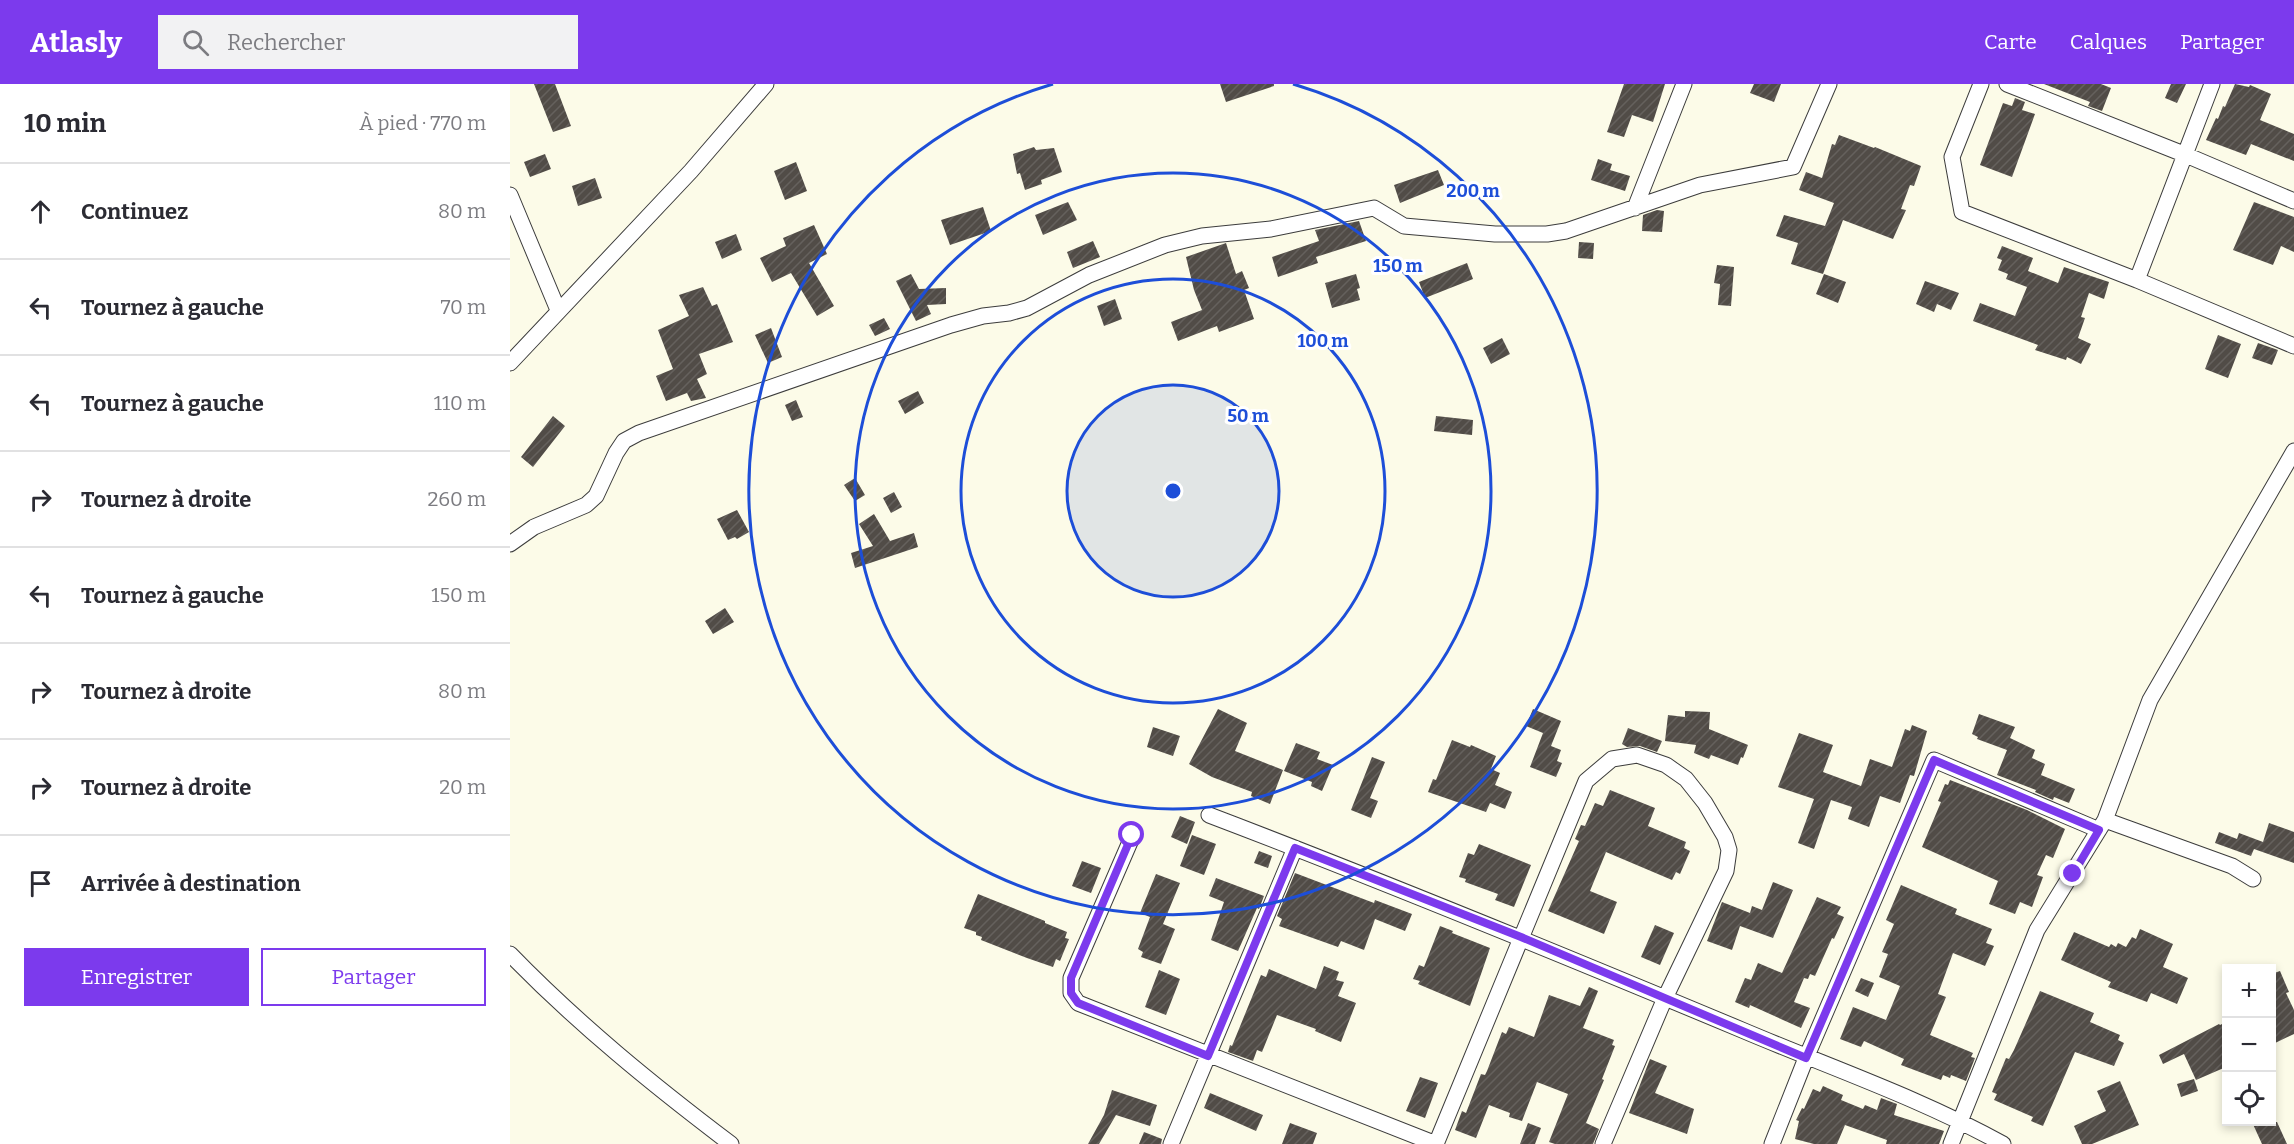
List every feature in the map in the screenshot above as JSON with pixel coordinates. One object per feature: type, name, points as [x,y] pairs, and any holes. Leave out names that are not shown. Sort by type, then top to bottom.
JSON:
[{"type":"street","points":[[510,363],[691,171],[765,84]]},
{"type":"street","points":[[1635,208],[1684,84]]},
{"type":"street","points":[[510,544],[534,527],[586,505],[596,496],[624,441],[639,433],[951,325],[1027,308],[1089,275],[1165,244],[1202,236],[1271,228],[1374,208],[1404,226],[1495,234],[1546,234],[1566,231],[1700,185],[1793,166],[1829,84]]},
{"type":"street","points":[[1981,84],[1952,158],[1962,212],[2138,280],[2294,346]]},
{"type":"street","points":[[2007,84],[2186,155],[2294,201]]},
{"type":"street","points":[[2138,280],[2212,84]]},
{"type":"street","points":[[510,195],[558,310]]},
{"type":"street","points":[[1951,1144],[2037,930],[2102,825],[2150,700],[2294,451]]},
{"type":"street","points":[[1132,835],[1071,978],[1071,993],[1078,1003],[1436,1144],[1586,781],[1612,759],[1637,755],[1666,765],[1686,779],[1725,837],[1729,850],[1726,871],[1665,998],[1603,1144]]},
{"type":"street","points":[[1772,1144],[1806,1058],[1934,760],[2102,825],[2232,866],[2253,879]]},
{"type":"street","points":[[1209,815],[1521,937],[1806,1058],[1960,1120],[2003,1144]]},
{"type":"street","points":[[1171,1144],[1295,848]]},
{"type":"street","points":[[510,954],[547,992],[625,1061],[732,1144]]},
{"type":"building","points":[[534,84],[555,84],[571,126],[553,132]]},
{"type":"building","points":[[1220,84],[1274,84],[1274,86],[1226,102]]},
{"type":"building","points":[[1624,84],[1665,84],[1653,122],[1632,115],[1624,137],[1607,132]]},
{"type":"building","points":[[1754,84],[1781,84],[1774,102],[1750,93]]},
{"type":"building","points":[[2044,84],[2101,84],[2111,88],[2102,111],[2088,106],[2090,102]]},
{"type":"building","points":[[2171,84],[2186,84],[2177,103],[2165,98]]},
{"type":"building","points":[[2235,84],[2249,87],[2250,85],[2271,94],[2260,120],[2294,134],[2294,161],[2251,144],[2246,155],[2206,140]]},
{"type":"building","points":[[2015,98],[2025,102],[2022,110],[2035,114],[2012,177],[1980,165],[2003,103],[2012,106]]},
{"type":"building","points":[[1839,135],[1921,166],[1914,186],[1910,185],[1901,209],[1906,210],[1893,239],[1843,220],[1823,274],[1791,264],[1798,243],[1776,236],[1784,215],[1825,226],[1834,203],[1799,190],[1806,172],[1822,178],[1832,144],[1835,145]]},
{"type":"building","points":[[1034,147],[1036,150],[1054,148],[1062,172],[1041,180],[1042,184],[1025,190],[1020,173],[1017,174],[1013,154]]},
{"type":"building","points":[[545,154],[551,169],[530,177],[524,162]]},
{"type":"building","points":[[1598,159],[1612,164],[1610,170],[1630,176],[1625,191],[1591,180]]},
{"type":"building","points":[[796,162],[807,191],[785,200],[774,171]]},
{"type":"building","points":[[1438,170],[1444,185],[1400,203],[1394,185]]},
{"type":"building","points":[[595,178],[602,198],[578,206],[572,186]]},
{"type":"building","points":[[1068,202],[1077,220],[1043,235],[1035,215]]},
{"type":"building","points":[[2254,202],[2294,217],[2294,252],[2281,246],[2273,265],[2233,250]]},
{"type":"building","points":[[983,207],[991,231],[950,245],[941,220]]},
{"type":"building","points":[[1657,210],[1664,211],[1662,232],[1642,231],[1643,215]]},
{"type":"building","points":[[1359,221],[1366,241],[1316,257],[1318,263],[1278,277],[1272,257],[1319,241],[1315,230]]},
{"type":"building","points":[[814,225],[827,254],[809,263],[834,306],[817,316],[791,273],[772,282],[760,258],[786,246],[783,238]]},
{"type":"building","points":[[736,234],[742,250],[722,259],[715,242]]},
{"type":"building","points":[[1093,241],[1100,257],[1073,268],[1067,252]]},
{"type":"building","points":[[1579,242],[1594,243],[1593,259],[1578,258]]},
{"type":"building","points":[[1226,243],[1236,274],[1242,271],[1249,288],[1244,290],[1254,319],[1219,332],[1217,326],[1178,341],[1171,322],[1202,310],[1194,290],[1186,257]]},
{"type":"building","points":[[2002,246],[2033,258],[2028,271],[2058,283],[2064,267],[2109,282],[2104,299],[2089,293],[2081,317],[2085,318],[2078,338],[2091,344],[2081,364],[2067,357],[2066,360],[2035,350],[2038,345],[1973,321],[1980,303],[2015,316],[2027,287],[2006,279],[2008,274],[1998,270],[2002,260],[1997,258]]},
{"type":"building","points":[[1467,263],[1473,279],[1425,298],[1419,282]]},
{"type":"building","points":[[1717,265],[1734,267],[1731,306],[1718,305],[1720,284],[1714,283]]},
{"type":"building","points":[[911,274],[919,289],[946,288],[946,304],[927,305],[931,314],[916,321],[896,281]]},
{"type":"building","points":[[1356,274],[1360,288],[1357,289],[1360,300],[1332,308],[1325,283]]},
{"type":"building","points":[[1824,274],[1846,282],[1838,303],[1816,294]]},
{"type":"building","points":[[1925,281],[1959,293],[1951,310],[1937,304],[1934,312],[1916,304]]},
{"type":"building","points":[[703,287],[712,306],[717,304],[733,342],[699,354],[707,374],[697,379],[706,398],[691,401],[687,393],[666,401],[656,376],[673,369],[658,330],[689,316],[679,295]]},
{"type":"building","points":[[1115,299],[1122,319],[1104,326],[1097,306]]},
{"type":"building","points":[[884,318],[890,329],[875,336],[869,325]]},
{"type":"building","points":[[771,328],[782,357],[768,363],[755,335]]},
{"type":"building","points":[[2218,335],[2241,344],[2228,378],[2205,369]]},
{"type":"building","points":[[1502,338],[1510,354],[1491,364],[1483,348]]},
{"type":"building","points":[[2258,343],[2278,350],[2272,365],[2252,358]]},
{"type":"building","points":[[918,391],[924,403],[905,414],[898,401]]},
{"type":"building","points":[[796,400],[803,417],[792,421],[785,405]]},
{"type":"building","points":[[553,416],[565,426],[533,467],[521,457]]},
{"type":"building","points":[[1436,416],[1473,420],[1472,435],[1434,431]]},
{"type":"building","points":[[855,478],[865,495],[855,501],[844,485]]},
{"type":"building","points":[[894,492],[902,507],[891,513],[883,498]]},
{"type":"building","points":[[737,510],[749,532],[737,539],[735,537],[728,540],[717,519]]},
{"type":"building","points":[[874,514],[890,541],[914,533],[918,547],[855,568],[851,553],[873,546],[859,524]]},
{"type":"building","points":[[725,608],[734,622],[713,634],[705,621]]},
{"type":"building","points":[[1218,709],[1247,723],[1235,751],[1283,770],[1270,804],[1251,796],[1252,792],[1212,777],[1189,764]]},
{"type":"building","points":[[1533,709],[1561,721],[1551,746],[1561,750],[1557,761],[1562,763],[1556,777],[1530,767],[1543,733],[1526,726]]},
{"type":"building","points":[[1685,711],[1710,712],[1709,729],[1748,745],[1738,765],[1711,755],[1709,759],[1694,753],[1696,745],[1665,741],[1668,715],[1685,717]]},
{"type":"building","points":[[1979,714],[2015,727],[2010,738],[2035,750],[2032,758],[2045,764],[2041,775],[2075,789],[2069,803],[2054,797],[2053,800],[2035,792],[2036,790],[1997,775],[2007,750],[1977,739],[1978,737],[1972,734]]},
{"type":"building","points":[[1912,725],[1927,731],[1914,776],[1910,775],[1900,803],[1880,796],[1869,827],[1848,819],[1852,807],[1831,800],[1814,849],[1798,843],[1814,799],[1778,787],[1799,733],[1833,745],[1823,772],[1861,786],[1870,759],[1892,767],[1905,729],[1910,731]]},
{"type":"building","points":[[1153,727],[1180,736],[1173,756],[1147,747]]},
{"type":"building","points":[[1628,728],[1662,741],[1657,752],[1640,746],[1627,747],[1622,744]]},
{"type":"building","points":[[1452,740],[1496,756],[1491,769],[1500,773],[1495,785],[1512,792],[1505,809],[1490,803],[1486,812],[1428,792],[1433,779],[1436,780]]},
{"type":"building","points":[[1296,743],[1320,752],[1317,759],[1333,765],[1322,791],[1311,786],[1312,782],[1284,771]]},
{"type":"building","points":[[1372,757],[1385,762],[1370,798],[1378,801],[1371,818],[1351,810]]},
{"type":"building","points":[[1950,780],[2027,810],[2065,829],[2053,858],[2046,855],[2037,875],[2043,877],[2032,907],[2020,902],[2015,914],[1989,904],[1998,881],[1922,847],[1941,802],[1938,801],[1945,784],[1948,785]]},
{"type":"building","points":[[1610,790],[1655,808],[1648,826],[1686,842],[1684,848],[1690,851],[1680,874],[1676,872],[1672,880],[1606,852],[1590,891],[1617,902],[1604,934],[1548,911],[1579,841],[1575,839],[1581,825],[1585,826],[1595,803],[1603,806]]},
{"type":"building","points":[[1180,816],[1195,822],[1187,844],[1171,837]]},
{"type":"building","points":[[2269,823],[2294,832],[2294,863],[2254,849],[2251,856],[2215,843],[2219,832],[2237,839],[2239,833],[2263,842]]},
{"type":"building","points":[[1192,835],[1216,844],[1204,875],[1180,866]]},
{"type":"building","points":[[1479,844],[1531,865],[1514,907],[1495,900],[1498,894],[1465,882],[1466,879],[1459,877],[1468,853],[1474,855]]},
{"type":"building","points":[[1259,851],[1272,856],[1268,868],[1254,863]]},
{"type":"building","points":[[1082,861],[1101,868],[1091,893],[1072,886]]},
{"type":"building","points":[[1295,873],[1374,903],[1375,900],[1412,914],[1405,931],[1375,919],[1364,950],[1341,941],[1338,947],[1279,926],[1282,919],[1277,916]]},
{"type":"building","points":[[1156,874],[1180,883],[1163,924],[1175,929],[1161,964],[1141,957],[1143,952],[1138,949],[1150,917],[1140,913]]},
{"type":"building","points":[[1216,878],[1264,896],[1238,951],[1211,940],[1224,902],[1209,896]]},
{"type":"building","points":[[1773,882],[1793,890],[1773,938],[1740,926],[1732,950],[1707,941],[1722,902],[1750,913],[1752,906],[1762,910]]},
{"type":"building","points":[[1901,885],[1957,909],[1955,914],[1992,929],[1986,943],[1994,946],[1985,966],[1953,953],[1938,994],[1946,997],[1930,1035],[1973,1053],[1971,1057],[1975,1058],[1966,1081],[1951,1075],[1950,1078],[1943,1075],[1941,1080],[1901,1065],[1904,1059],[1864,1041],[1861,1047],[1840,1039],[1853,1007],[1886,1020],[1900,986],[1879,977],[1888,954],[1882,952],[1894,924],[1886,920]]},
{"type":"building","points":[[978,894],[1067,932],[1065,938],[1069,939],[1060,961],[1056,959],[1053,967],[981,940],[982,937],[976,935],[976,932],[964,928]]},
{"type":"building","points":[[1817,897],[1841,907],[1837,914],[1844,917],[1815,976],[1810,974],[1808,979],[1804,978],[1794,1002],[1810,1008],[1801,1028],[1750,1005],[1749,1008],[1735,1002],[1745,978],[1751,980],[1758,963],[1782,973]]},
{"type":"building","points":[[1655,925],[1674,933],[1660,965],[1641,957]]},
{"type":"building","points":[[1440,926],[1490,948],[1470,1006],[1418,984],[1420,981],[1413,979],[1419,965],[1424,967]]},
{"type":"building","points":[[2140,929],[2173,944],[2163,967],[2188,978],[2177,1004],[2151,993],[2147,1002],[2108,987],[2111,982],[2061,960],[2074,932],[2109,947],[2111,944],[2116,947],[2118,943],[2126,947],[2132,937],[2136,939]]},
{"type":"building","points":[[1324,966],[1339,972],[1336,980],[1344,982],[1338,996],[1356,1003],[1341,1042],[1315,1031],[1316,1029],[1277,1015],[1262,1052],[1257,1050],[1253,1061],[1228,1052],[1261,975],[1266,977],[1269,969],[1316,989]]},
{"type":"building","points":[[1159,970],[1180,979],[1166,1015],[1145,1007]]},
{"type":"building","points":[[2280,971],[2289,992],[2286,993],[2294,1010],[2294,1034],[2276,1043],[2276,1018],[2276,972]]},
{"type":"building","points":[[1861,978],[1874,983],[1868,997],[1855,991]]},
{"type":"building","points":[[1589,987],[1598,991],[1583,1028],[1614,1040],[1612,1045],[1615,1046],[1586,1123],[1599,1129],[1593,1144],[1549,1142],[1568,1094],[1537,1082],[1522,1121],[1509,1117],[1510,1113],[1489,1105],[1476,1138],[1455,1130],[1462,1111],[1466,1113],[1481,1074],[1485,1075],[1487,1071],[1502,1032],[1506,1034],[1509,1027],[1534,1037],[1549,995],[1580,1006]]},
{"type":"building","points":[[2040,991],[2094,1013],[2090,1022],[2120,1035],[2118,1040],[2124,1043],[2114,1066],[2075,1052],[2043,1126],[2031,1121],[2033,1117],[1994,1100],[1997,1094],[1992,1092],[2006,1058],[2009,1059],[2014,1050]]},
{"type":"building","points":[[2222,1024],[2222,1069],[2196,1080],[2184,1054],[2163,1064],[2159,1055]]},
{"type":"building","points":[[1650,1059],[1667,1066],[1655,1093],[1694,1109],[1687,1134],[1629,1113]]},
{"type":"building","points":[[1420,1077],[1438,1083],[1425,1118],[1406,1111]]},
{"type":"building","points":[[2194,1079],[2198,1091],[2181,1097],[2177,1084]]},
{"type":"building","points":[[2120,1081],[2139,1125],[2092,1144],[2082,1144],[2074,1126],[2106,1111],[2097,1091]]},
{"type":"building","points":[[1823,1086],[1843,1095],[1841,1100],[1863,1109],[1865,1105],[1877,1110],[1881,1098],[1897,1104],[1894,1115],[1944,1131],[1939,1144],[1886,1144],[1887,1140],[1845,1125],[1837,1144],[1814,1144],[1795,1139],[1799,1121],[1796,1120],[1802,1108],[1804,1109],[1813,1089],[1820,1092]]},
{"type":"building","points":[[1112,1090],[1157,1105],[1150,1126],[1116,1115],[1099,1144],[1088,1144],[1104,1115]]},
{"type":"building","points":[[1210,1093],[1263,1115],[1256,1131],[1204,1108]]},
{"type":"building","points":[[2277,1122],[2287,1144],[2262,1144],[2254,1126],[2276,1126]]},
{"type":"building","points":[[1290,1123],[1317,1133],[1313,1144],[1282,1144]]},
{"type":"building","points":[[1528,1123],[1541,1128],[1535,1144],[1520,1144]]},
{"type":"building","points":[[1144,1132],[1162,1139],[1161,1144],[1139,1144]]},
{"type":"route","points":[[1132,835],[1071,978],[1071,993],[1078,1003],[1208,1056],[1295,848],[1521,937],[1806,1058],[1934,760],[2099,830],[2073,874]]}]
